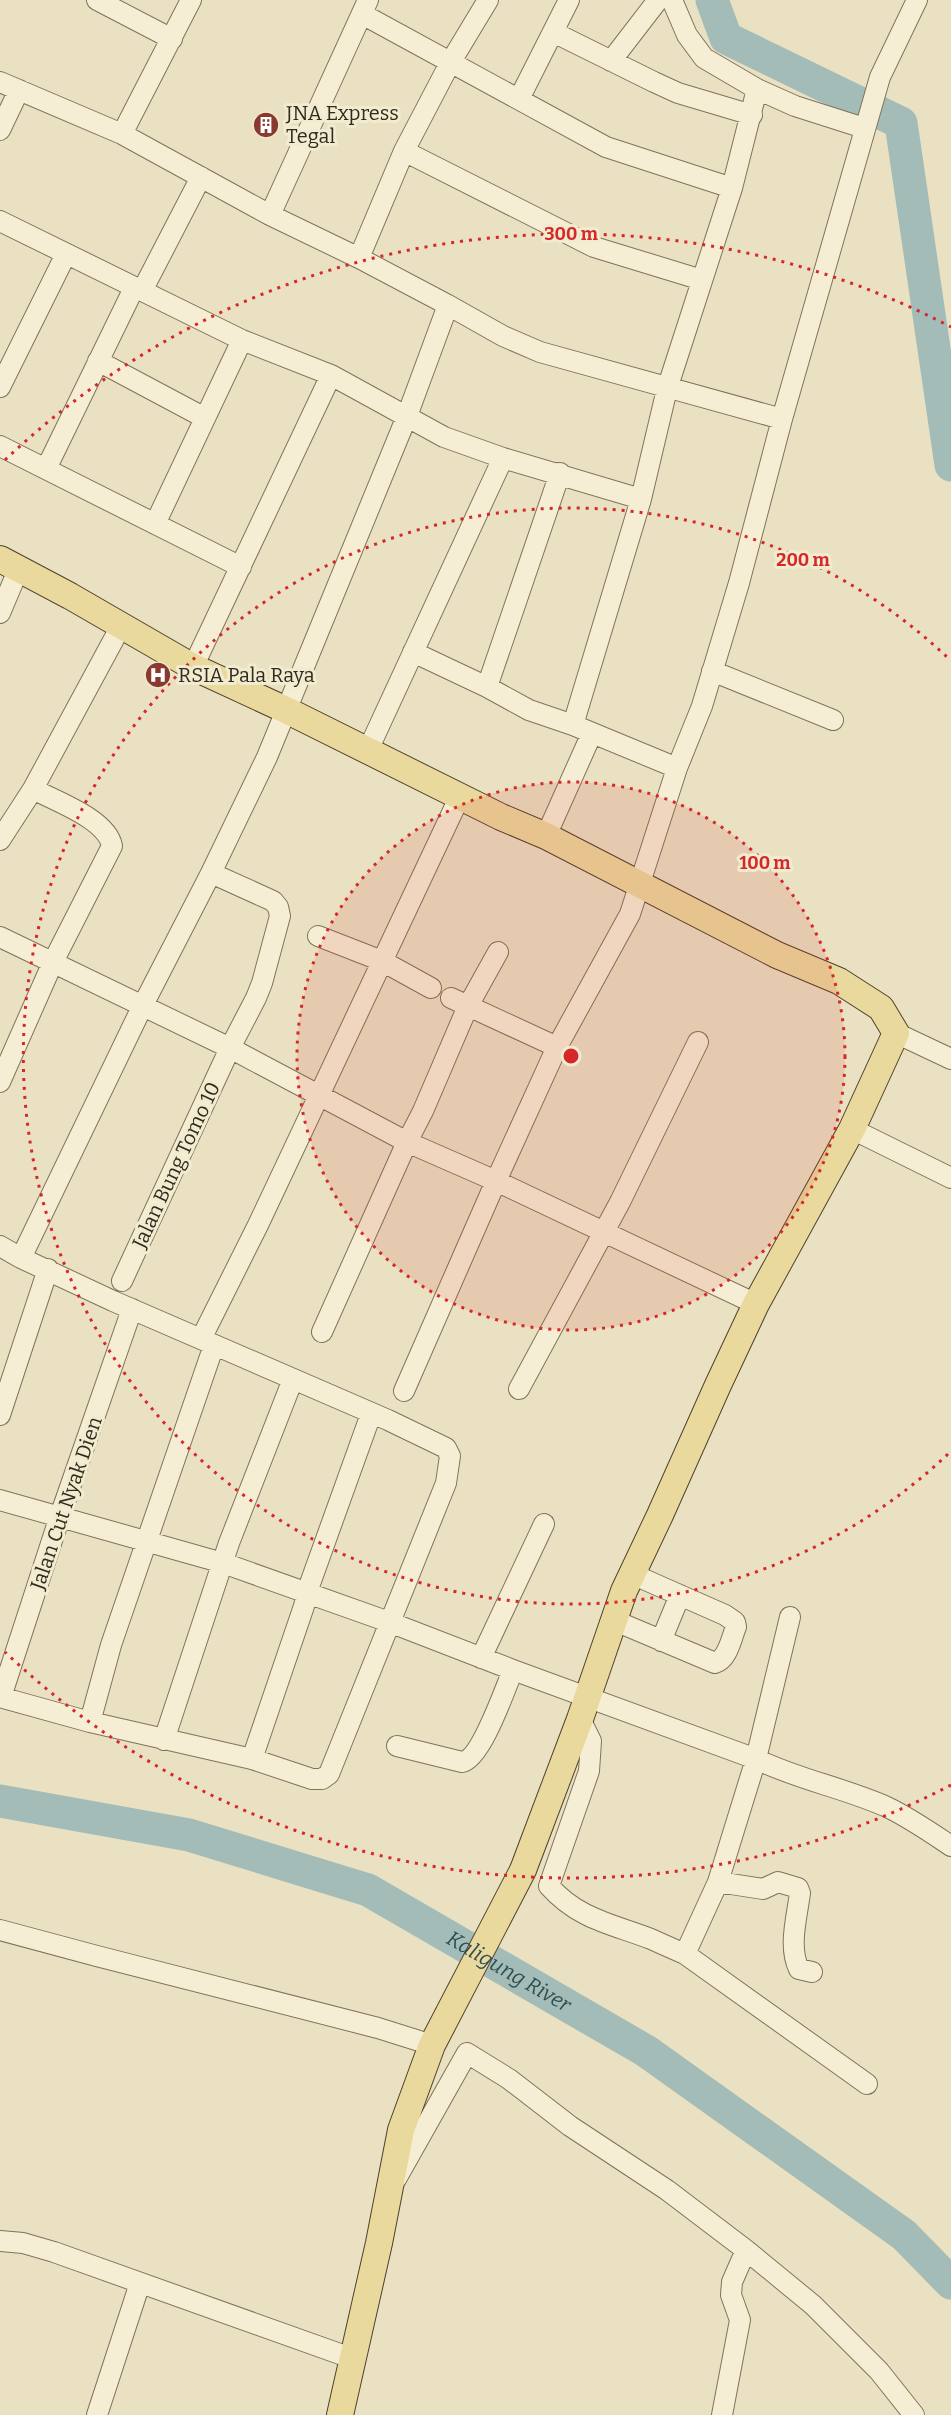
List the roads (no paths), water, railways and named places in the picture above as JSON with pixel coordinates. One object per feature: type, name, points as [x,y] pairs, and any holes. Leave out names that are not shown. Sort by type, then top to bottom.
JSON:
[{"type":"main road","points":[[9,564],[193,667],[546,836],[777,955],[839,981],[881,1008],[896,1033],[852,1129],[756,1304],[632,1574],[516,1884],[437,2034],[402,2130],[340,2415]]},
{"type":"street","points":[[97,0],[172,39]]},
{"type":"street","points":[[122,134],[191,0]]},
{"type":"street","points":[[359,258],[405,151],[450,63],[488,0]]},
{"type":"street","points":[[519,99],[569,0]]},
{"type":"street","points":[[611,61],[658,0]]},
{"type":"street","points":[[672,0],[687,35],[704,58],[757,89],[795,106],[865,125]]},
{"type":"street","points":[[404,1391],[557,1047],[630,914],[677,768],[702,706],[739,583],[782,419],[880,77],[916,0]]},
{"type":"street","points":[[270,215],[365,7],[450,63],[606,147],[732,188]]},
{"type":"street","points":[[553,32],[678,93],[752,115]]},
{"type":"street","points":[[0,82],[122,134],[270,215],[448,304],[503,336],[540,352],[782,419]]},
{"type":"street","points":[[573,725],[641,499],[667,389],[732,188],[757,89]]},
{"type":"street","points":[[0,130],[20,90]]},
{"type":"street","points":[[405,151],[594,248],[702,280]]},
{"type":"street","points":[[46,469],[98,361],[201,177]]},
{"type":"street","points":[[0,220],[242,340],[331,375],[444,437],[503,458],[560,473],[641,499]]},
{"type":"street","points":[[0,387],[66,254]]},
{"type":"street","points":[[21,1258],[143,1005],[267,757],[407,416],[448,304]]},
{"type":"street","points":[[155,524],[242,340]]},
{"type":"street","points":[[98,361],[205,418]]},
{"type":"street","points":[[193,667],[331,375]]},
{"type":"street","points":[[0,446],[241,567]]},
{"type":"street","points":[[368,750],[503,458]]},
{"type":"street","points":[[487,687],[560,473]]},
{"type":"street","points":[[0,613],[9,564]]},
{"type":"street","points":[[0,840],[33,789],[121,626]]},
{"type":"street","points":[[413,652],[529,710],[573,725],[677,768]]},
{"type":"street","points":[[712,671],[833,720]]},
{"type":"street","points":[[546,836],[592,733]]},
{"type":"street","points":[[0,1082],[53,962],[112,846],[110,838],[98,823],[33,789]]},
{"type":"street","points":[[90,1722],[111,1645],[147,1541],[207,1342],[258,1225],[460,796]]},
{"type":"street","name":"Jalan Bung Tomo 10","points":[[122,1281],[262,983],[280,912],[273,901],[211,873]]},
{"type":"street","points":[[318,936],[382,961],[431,988]]},
{"type":"street","points":[[0,937],[230,1048],[407,1142],[496,1181],[756,1304]]},
{"type":"street","points":[[322,1332],[423,1111],[459,1002],[498,952]]},
{"type":"street","points":[[459,1002],[557,1047]]},
{"type":"street","points":[[896,1033],[951,1059]]},
{"type":"street","points":[[519,1389],[603,1233],[698,1042]]},
{"type":"street","points":[[852,1129],[951,1178]]},
{"type":"street","points":[[0,1246],[132,1309],[440,1443],[450,1456],[446,1483],[328,1774],[322,1779],[312,1779],[252,1759],[90,1722],[0,1697]]},
{"type":"street","points":[[0,1415],[48,1269]]},
{"type":"street","name":"Jalan Cut Nyak Dien","points":[[0,1697],[132,1309]]},
{"type":"street","points":[[164,1740],[223,1563],[293,1379]]},
{"type":"street","points":[[252,1759],[304,1606],[306,1592],[371,1414]]},
{"type":"street","points":[[0,1500],[223,1563],[389,1622],[513,1670],[583,1708],[756,1759],[783,1773],[885,1806],[915,1822],[951,1846]]},
{"type":"street","points":[[481,1658],[544,1524]]},
{"type":"street","points":[[614,1620],[715,1663],[724,1656],[736,1627],[735,1622],[725,1615],[632,1574]]},
{"type":"street","points":[[662,1641],[680,1595]]},
{"type":"street","points":[[685,1954],[718,1882],[756,1759],[790,1617]]},
{"type":"street","points":[[397,1746],[462,1762],[468,1761],[478,1749],[513,1670]]},
{"type":"street","points":[[583,1708],[591,1741],[589,1771],[549,1886],[561,1900],[587,1917],[651,1939],[685,1954],[867,2084]]},
{"type":"street","points":[[718,1882],[763,1889],[778,1882],[798,1888],[800,1893],[794,1933],[795,1960],[799,1969],[812,1972]]},
{"type":"street","points":[[0,1930],[378,2028],[437,2034]]},
{"type":"street","points":[[390,2190],[467,2053],[509,2079],[570,2126],[667,2190],[746,2250],[813,2305],[879,2371],[914,2415]]},
{"type":"street","points":[[0,2241],[9,2240],[33,2246],[354,2359]]},
{"type":"street","points":[[722,2415],[740,2320],[731,2295],[732,2282],[746,2250]]},
{"type":"street","points":[[97,2415],[140,2283]]},
{"type":"waterway","points":[[712,0],[726,38],[901,123],[951,465]]},
{"type":"waterway","name":"Kaligung River","points":[[0,1801],[189,1835],[368,1890],[646,2051],[904,2235],[951,2283]]},
{"type":"place","name":"JNA Express Tegal","points":[[266,125]]},
{"type":"place","name":"RSIA Pala Raya","points":[[158,675]]}]
